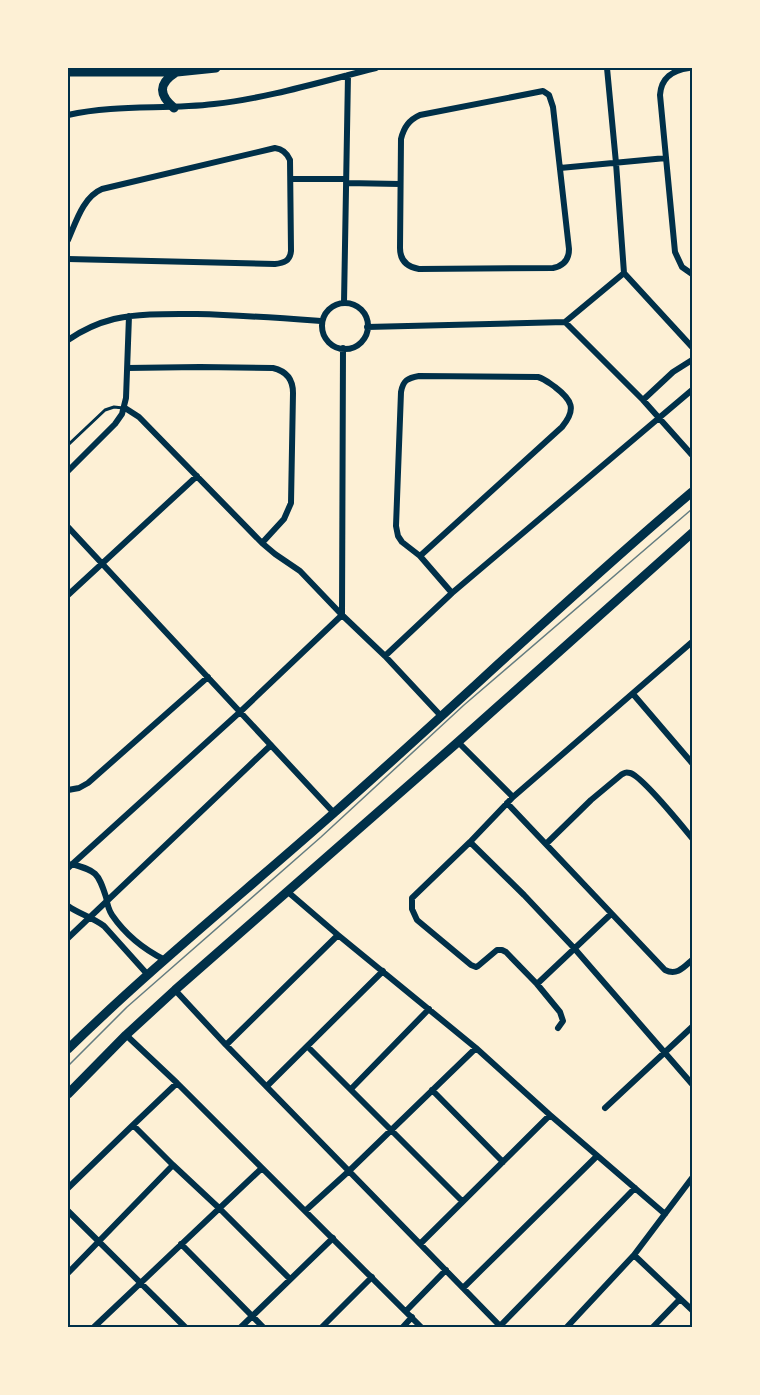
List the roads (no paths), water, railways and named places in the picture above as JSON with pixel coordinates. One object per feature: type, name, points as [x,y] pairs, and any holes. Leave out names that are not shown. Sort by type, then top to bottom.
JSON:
[{"type":"main road","points":[[68,72],[177,72],[216,68]]},
{"type":"main road","points":[[174,108],[165,100],[162,90],[165,80],[177,72]]},
{"type":"main road","points":[[68,1049],[148,975],[334,813],[618,555],[693,492]]},
{"type":"main road","points":[[68,1094],[126,1035],[175,990],[693,533]]},
{"type":"street","points":[[68,115],[116,108],[174,108],[236,101],[376,68]]},
{"type":"street","points":[[607,68],[624,273],[693,347]]},
{"type":"street","points":[[689,68],[674,71],[665,79],[660,95],[675,252],[682,267],[693,274]]},
{"type":"street","points":[[344,303],[348,75]]},
{"type":"street","points":[[540,92],[548,93],[552,100],[569,252],[565,263],[553,268],[419,269],[407,265],[400,254],[400,184],[401,139],[409,121],[420,115],[540,92]]},
{"type":"street","points":[[68,240],[88,200],[102,189],[275,148],[283,150],[291,163],[291,254],[283,263],[68,259]]},
{"type":"street","points":[[560,168],[666,158]]},
{"type":"street","points":[[291,179],[400,184]]},
{"type":"street","points":[[367,327],[565,322],[624,273]]},
{"type":"street","points":[[344,303],[358,307],[367,320],[364,338],[360,343],[349,348],[331,344],[322,328],[322,321],[330,308],[344,303]]},
{"type":"street","points":[[68,340],[112,319],[129,316],[236,315],[322,321]]},
{"type":"street","points":[[68,471],[122,414],[129,316]]},
{"type":"street","points":[[565,322],[693,454]]},
{"type":"street","points":[[70,866],[240,712],[342,615],[343,348]]},
{"type":"street","points":[[643,400],[673,372],[693,360]]},
{"type":"street","points":[[127,368],[273,368],[288,376],[294,393],[291,503],[284,519],[262,543]]},
{"type":"street","points":[[420,556],[562,427],[571,411],[570,402],[565,394],[538,377],[419,376],[408,378],[405,381],[401,392],[396,529],[402,542],[420,556],[452,593]]},
{"type":"street","points":[[385,656],[452,593],[693,390]]},
{"type":"street","points":[[124,408],[139,417],[262,543],[300,572],[385,656],[441,716]]},
{"type":"street","points":[[68,595],[197,476]]},
{"type":"street","points":[[68,526],[334,813]]},
{"type":"street","points":[[558,1028],[563,1021],[562,1014],[506,952],[498,950],[478,966],[471,965],[417,920],[411,904],[412,898],[513,797],[693,642]]},
{"type":"street","points":[[68,790],[88,783],[208,677]]},
{"type":"street","points":[[633,694],[693,763]]},
{"type":"street","points":[[458,742],[513,797]]},
{"type":"street","points":[[68,938],[271,745]]},
{"type":"street","points":[[547,843],[591,800],[626,773],[632,774],[642,782],[692,835]]},
{"type":"street","points":[[507,803],[668,972],[677,972],[693,960]]},
{"type":"street","points":[[470,842],[574,948],[693,1084]]},
{"type":"street","points":[[70,866],[96,873],[101,881],[111,914],[144,948],[165,960]]},
{"type":"street","points":[[288,892],[477,1048],[550,1115],[665,1214]]},
{"type":"street","points":[[68,906],[104,926],[148,975]]},
{"type":"street","points":[[537,984],[611,914]]},
{"type":"street","points":[[226,1045],[338,935]]},
{"type":"street","points":[[267,1086],[383,971]]},
{"type":"street","points":[[175,990],[501,1327],[635,1188]]},
{"type":"street","points":[[351,1089],[429,1009]]},
{"type":"street","points":[[605,1108],[693,1027]]},
{"type":"street","points":[[126,1035],[422,1328]]},
{"type":"street","points":[[308,1047],[462,1201]]},
{"type":"street","points":[[305,1211],[477,1048]]},
{"type":"street","points":[[68,1188],[177,1083]]},
{"type":"street","points":[[432,1090],[503,1162]]},
{"type":"street","points":[[420,1244],[550,1115]]},
{"type":"street","points":[[133,1125],[290,1279]]},
{"type":"street","points":[[463,1288],[597,1155]]},
{"type":"street","points":[[68,1273],[173,1165]]},
{"type":"street","points":[[97,1326],[262,1168]]},
{"type":"street","points":[[567,1328],[634,1255],[693,1178]]},
{"type":"street","points":[[68,1211],[186,1328]]},
{"type":"street","points":[[240,1328],[333,1238]]},
{"type":"street","points":[[181,1244],[264,1328]]},
{"type":"street","points":[[634,1255],[693,1310]]},
{"type":"street","points":[[406,1311],[446,1270]]},
{"type":"street","points":[[321,1328],[372,1277]]},
{"type":"street","points":[[652,1328],[680,1299]]},
{"type":"street","points":[[402,1328],[412,1317]]},
{"type":"lane","points":[[68,445],[105,410],[114,407],[124,408]]},
{"type":"tram line","points":[[68,1066],[127,1007],[321,837],[464,705],[692,509]]}]
